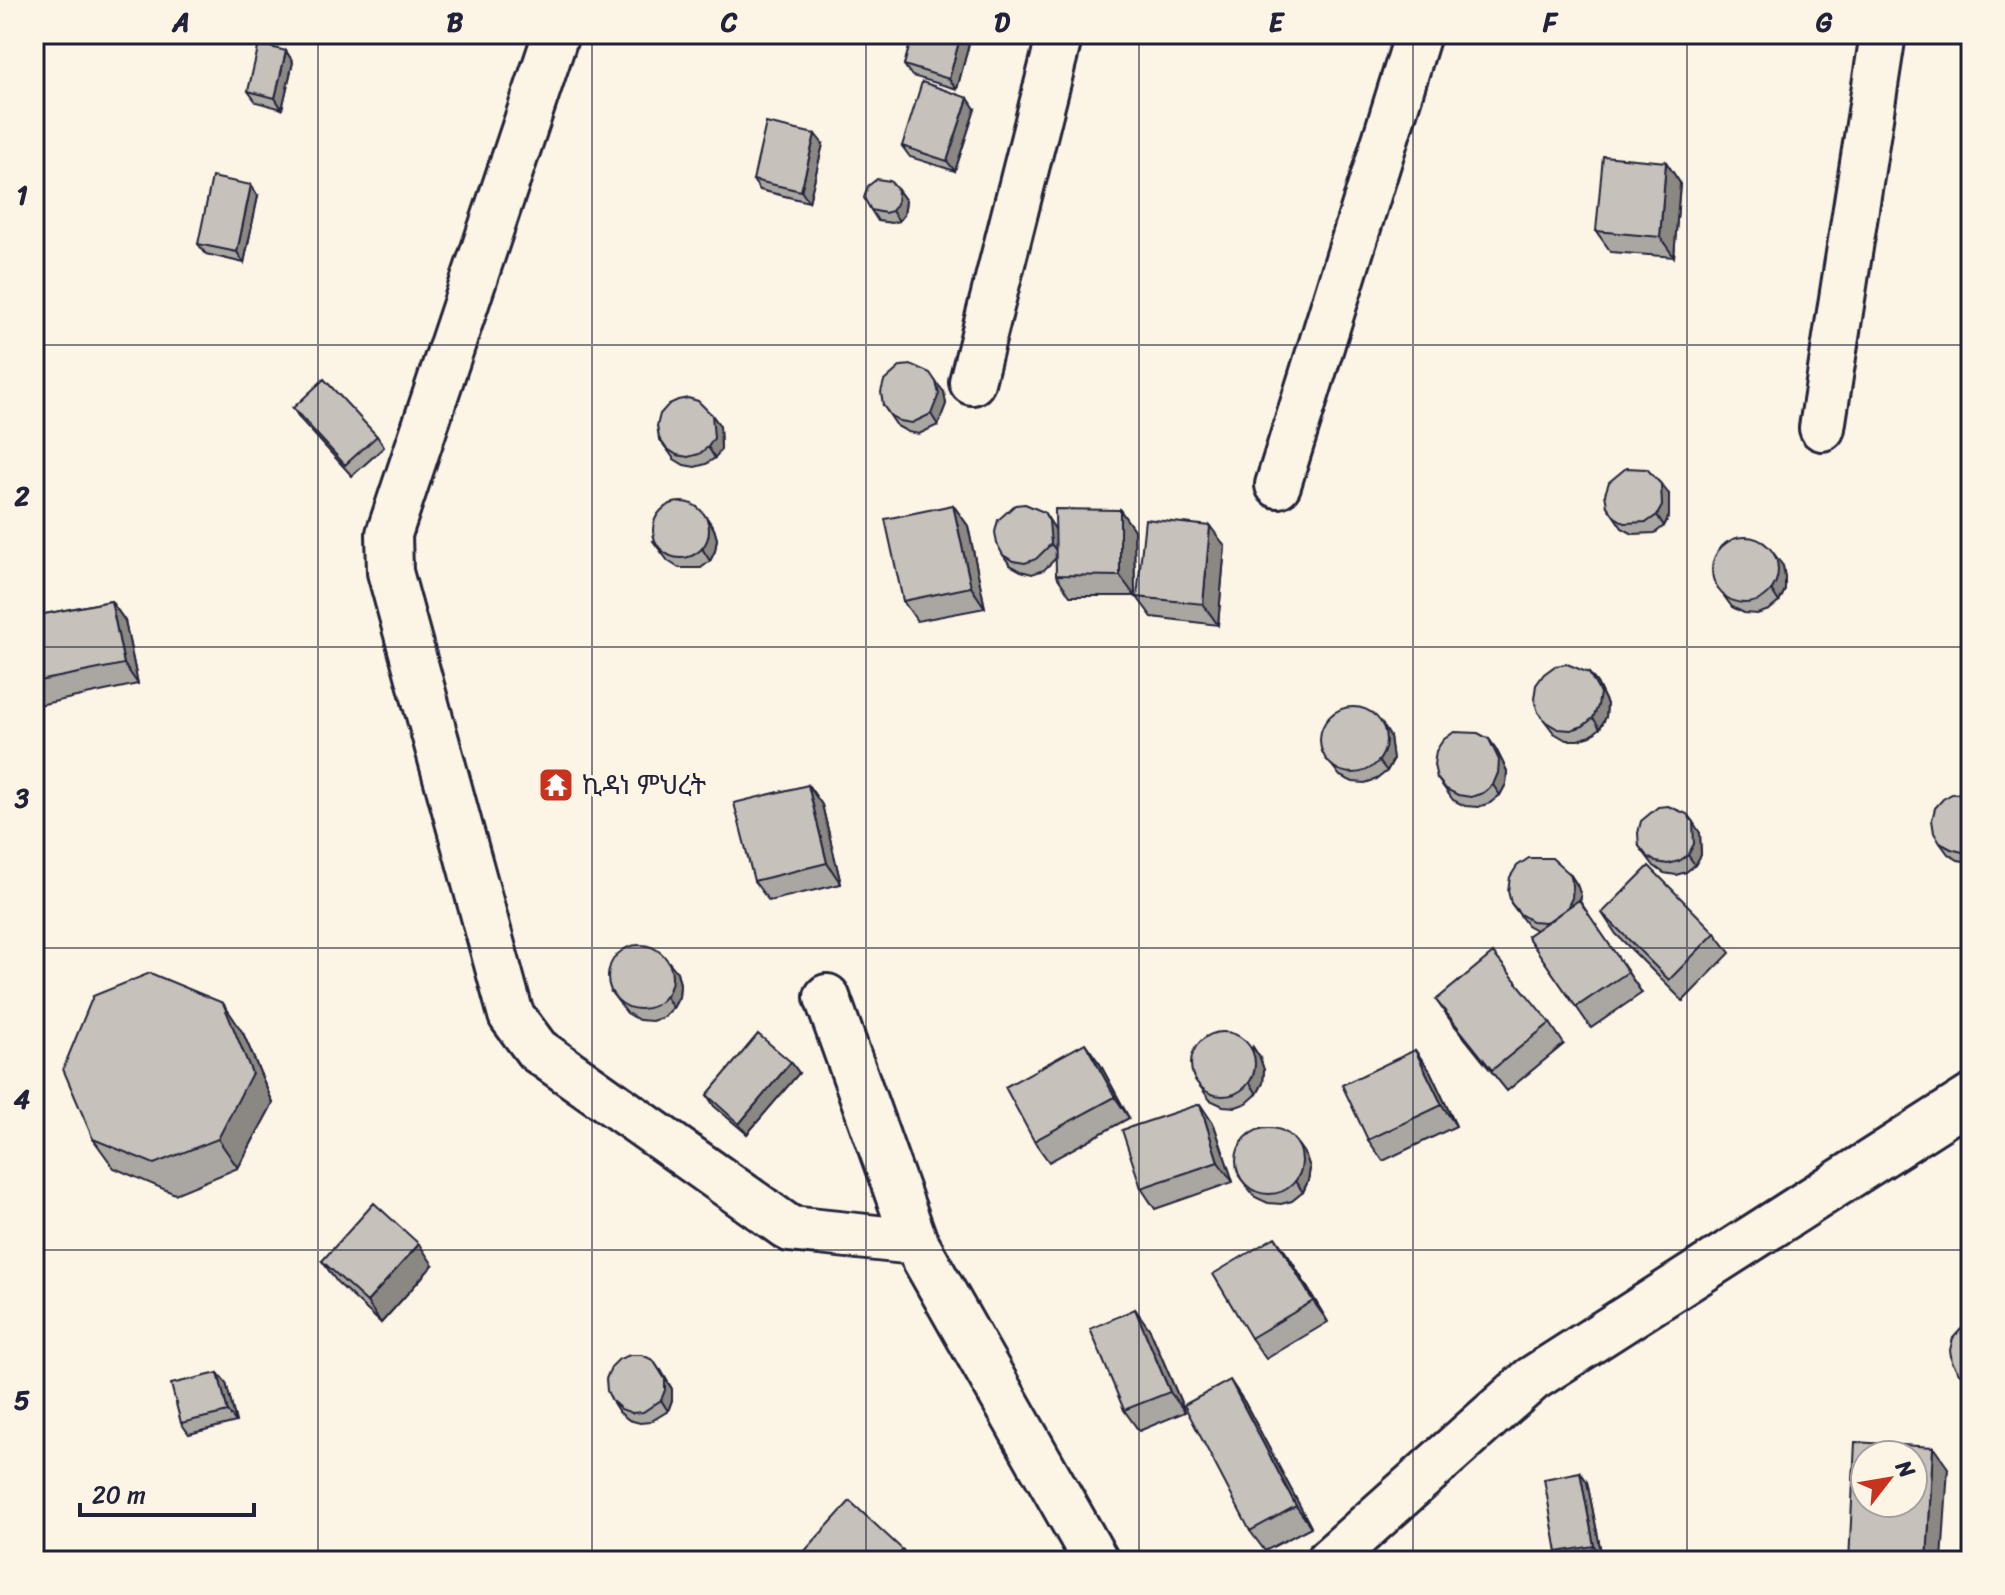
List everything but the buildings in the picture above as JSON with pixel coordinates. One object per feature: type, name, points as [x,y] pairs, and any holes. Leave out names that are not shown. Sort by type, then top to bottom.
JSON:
[{"type":"street","points":[[556,34],[389,534],[390,572],[511,1015],[537,1050],[790,1229],[915,1242]]},
{"type":"street","points":[[972,382],[1060,34]]},
{"type":"street","points":[[1278,485],[1418,34]]},
{"type":"street","points":[[1822,428],[1883,34]]},
{"type":"street","points":[[827,997],[915,1242],[1096,1561]]},
{"type":"street","points":[[1328,1561],[1532,1379],[1971,1098]]},
{"type":"place","name":"ኪዳነ ምህረት","points":[[556,785]]}]
